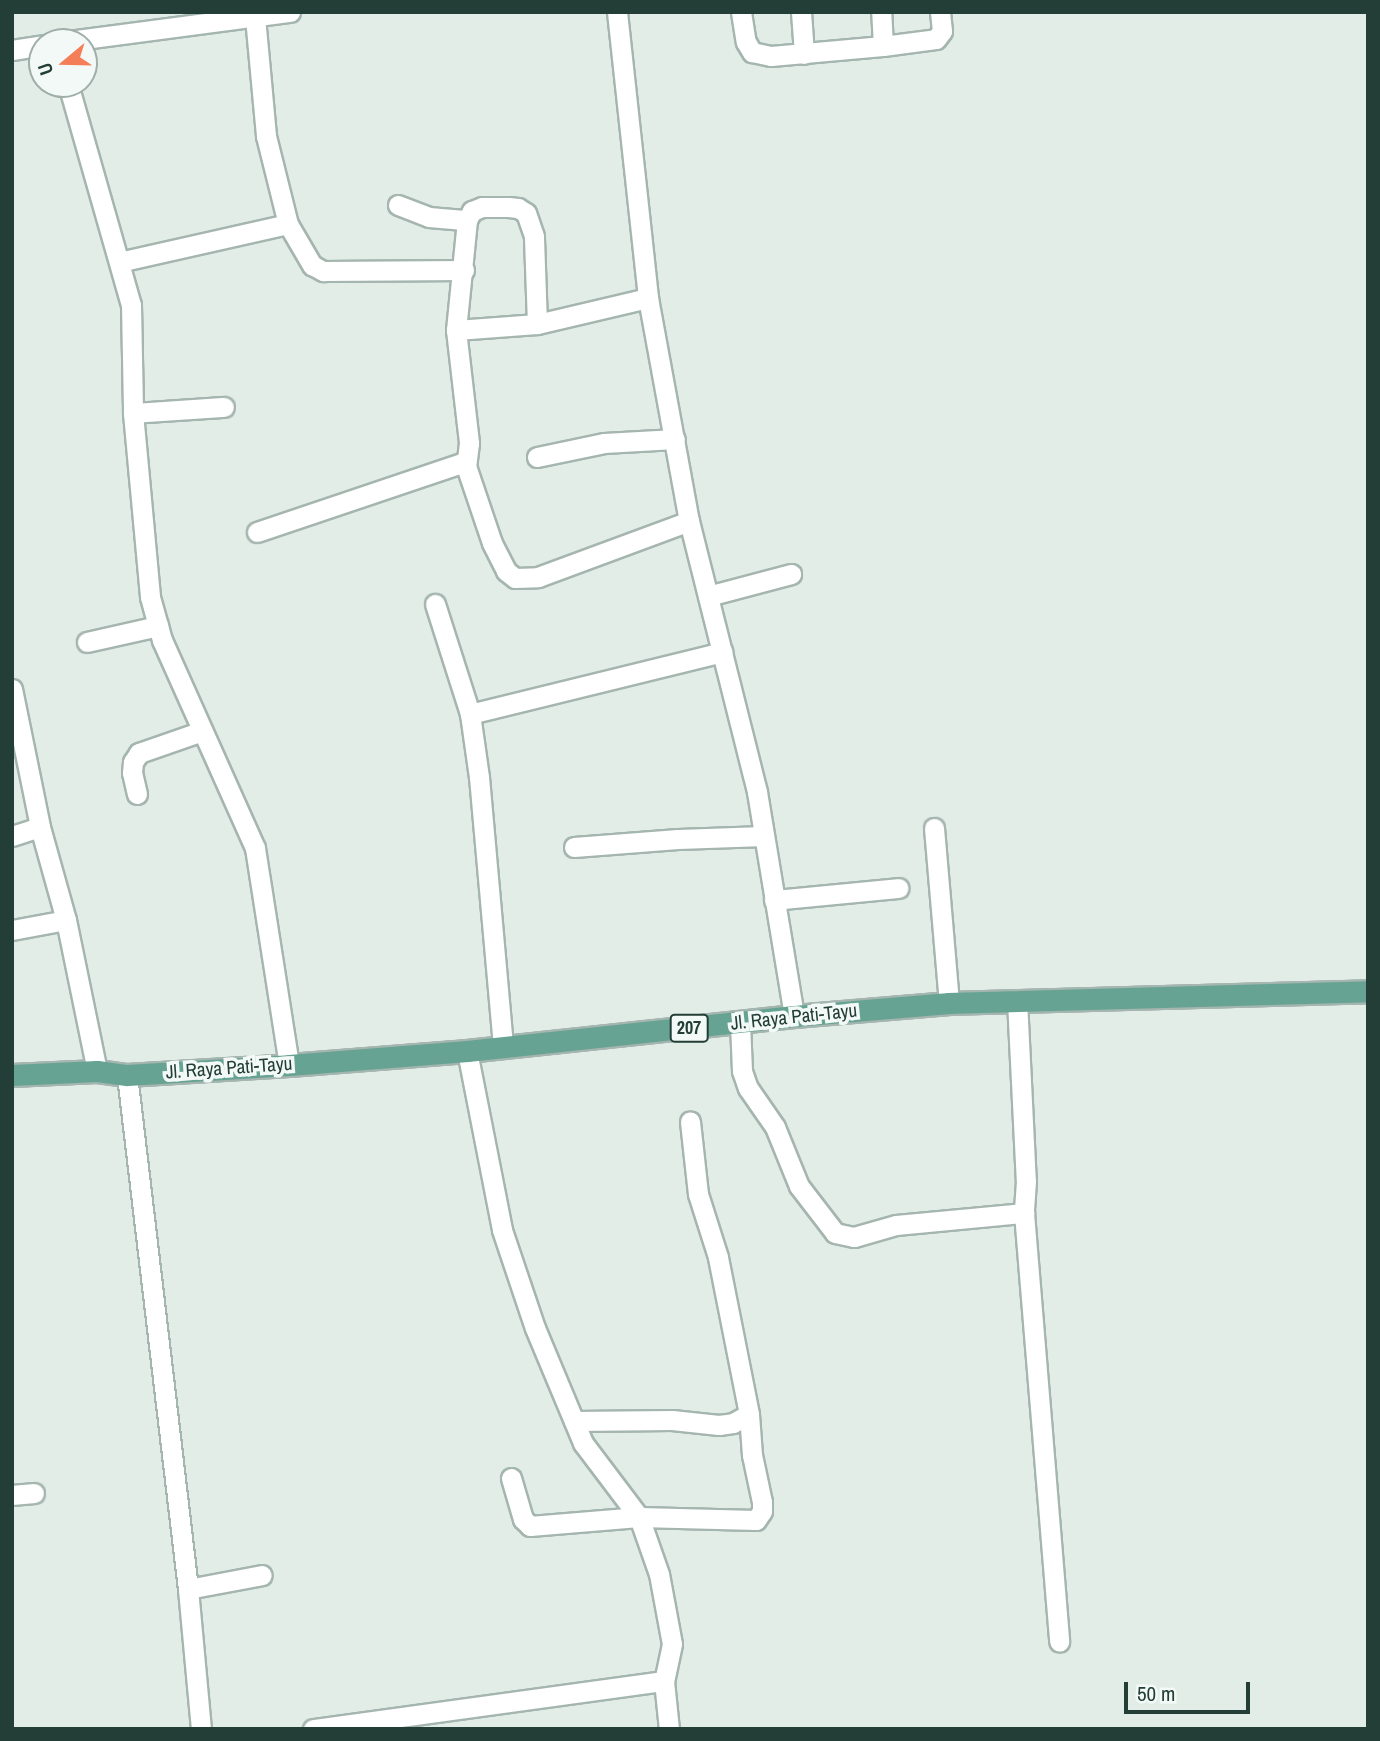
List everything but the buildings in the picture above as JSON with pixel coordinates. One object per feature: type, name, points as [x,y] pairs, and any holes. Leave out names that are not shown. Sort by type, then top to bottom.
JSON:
[{"type":"main road","name":"Jl. Raya Pati-Tayu","points":[[12,1075],[97,1071],[127,1074],[289,1065],[467,1051],[503,1045],[794,1016],[949,1003],[1368,991]]},
{"type":"street","points":[[98,37],[290,12]]},
{"type":"street","points":[[617,12],[648,298],[690,521],[757,792],[794,1016]]},
{"type":"street","points":[[741,12],[746,42],[752,52],[761,56],[804,54],[936,39],[942,31],[940,12]]},
{"type":"street","points":[[802,12],[804,54]]},
{"type":"street","points":[[881,12],[883,46]]},
{"type":"street","points":[[255,17],[266,136],[288,224],[312,265],[323,271],[464,270]]},
{"type":"street","points":[[72,98],[131,305],[134,413],[150,597],[158,626],[255,848],[289,1065]]},
{"type":"street","points":[[398,205],[429,217],[467,220]]},
{"type":"street","points":[[537,324],[534,236],[526,213],[518,208],[482,207],[470,213],[467,220],[456,330],[469,443],[466,462],[492,543],[506,570],[515,578],[538,577],[690,521]]},
{"type":"street","points":[[119,262],[288,224]]},
{"type":"street","points":[[456,330],[537,324],[648,298]]},
{"type":"street","points":[[134,413],[224,407]]},
{"type":"street","points":[[537,457],[604,443],[676,439]]},
{"type":"street","points":[[257,531],[466,462]]},
{"type":"street","points":[[708,596],[791,574]]},
{"type":"street","points":[[435,604],[470,714],[479,777],[503,1045]]},
{"type":"street","points":[[87,642],[158,626]]},
{"type":"street","points":[[470,714],[723,652]]},
{"type":"street","points":[[12,689],[40,827],[66,920],[97,1071]]},
{"type":"street","points":[[137,794],[133,762],[139,753],[202,731]]},
{"type":"street","points":[[12,836],[40,827]]},
{"type":"street","points":[[934,828],[949,1003]]},
{"type":"street","points":[[574,847],[764,836]]},
{"type":"street","points":[[774,900],[898,888]]},
{"type":"street","points":[[12,930],[66,920]]},
{"type":"street","points":[[1017,1000],[1026,1181],[1024,1213],[1059,1642]]},
{"type":"street","points":[[740,1023],[742,1071],[748,1088],[775,1128],[799,1186],[835,1233],[854,1237],[896,1225],[1024,1213]]},
{"type":"street","points":[[467,1051],[502,1230],[535,1328],[583,1443],[639,1517],[659,1574],[673,1644],[664,1681],[668,1729]]},
{"type":"street","points":[[127,1074],[188,1590],[201,1729]]},
{"type":"street","points":[[511,1478],[523,1519],[530,1526],[639,1517],[756,1520],[762,1511],[748,1415],[718,1257],[698,1194],[690,1121]]},
{"type":"street","points":[[574,1422],[672,1420],[719,1425],[733,1423],[748,1415]]},
{"type":"street","points":[[12,1495],[34,1493]]},
{"type":"street","points":[[188,1590],[262,1575]]},
{"type":"street","points":[[313,1729],[664,1681]]}]
